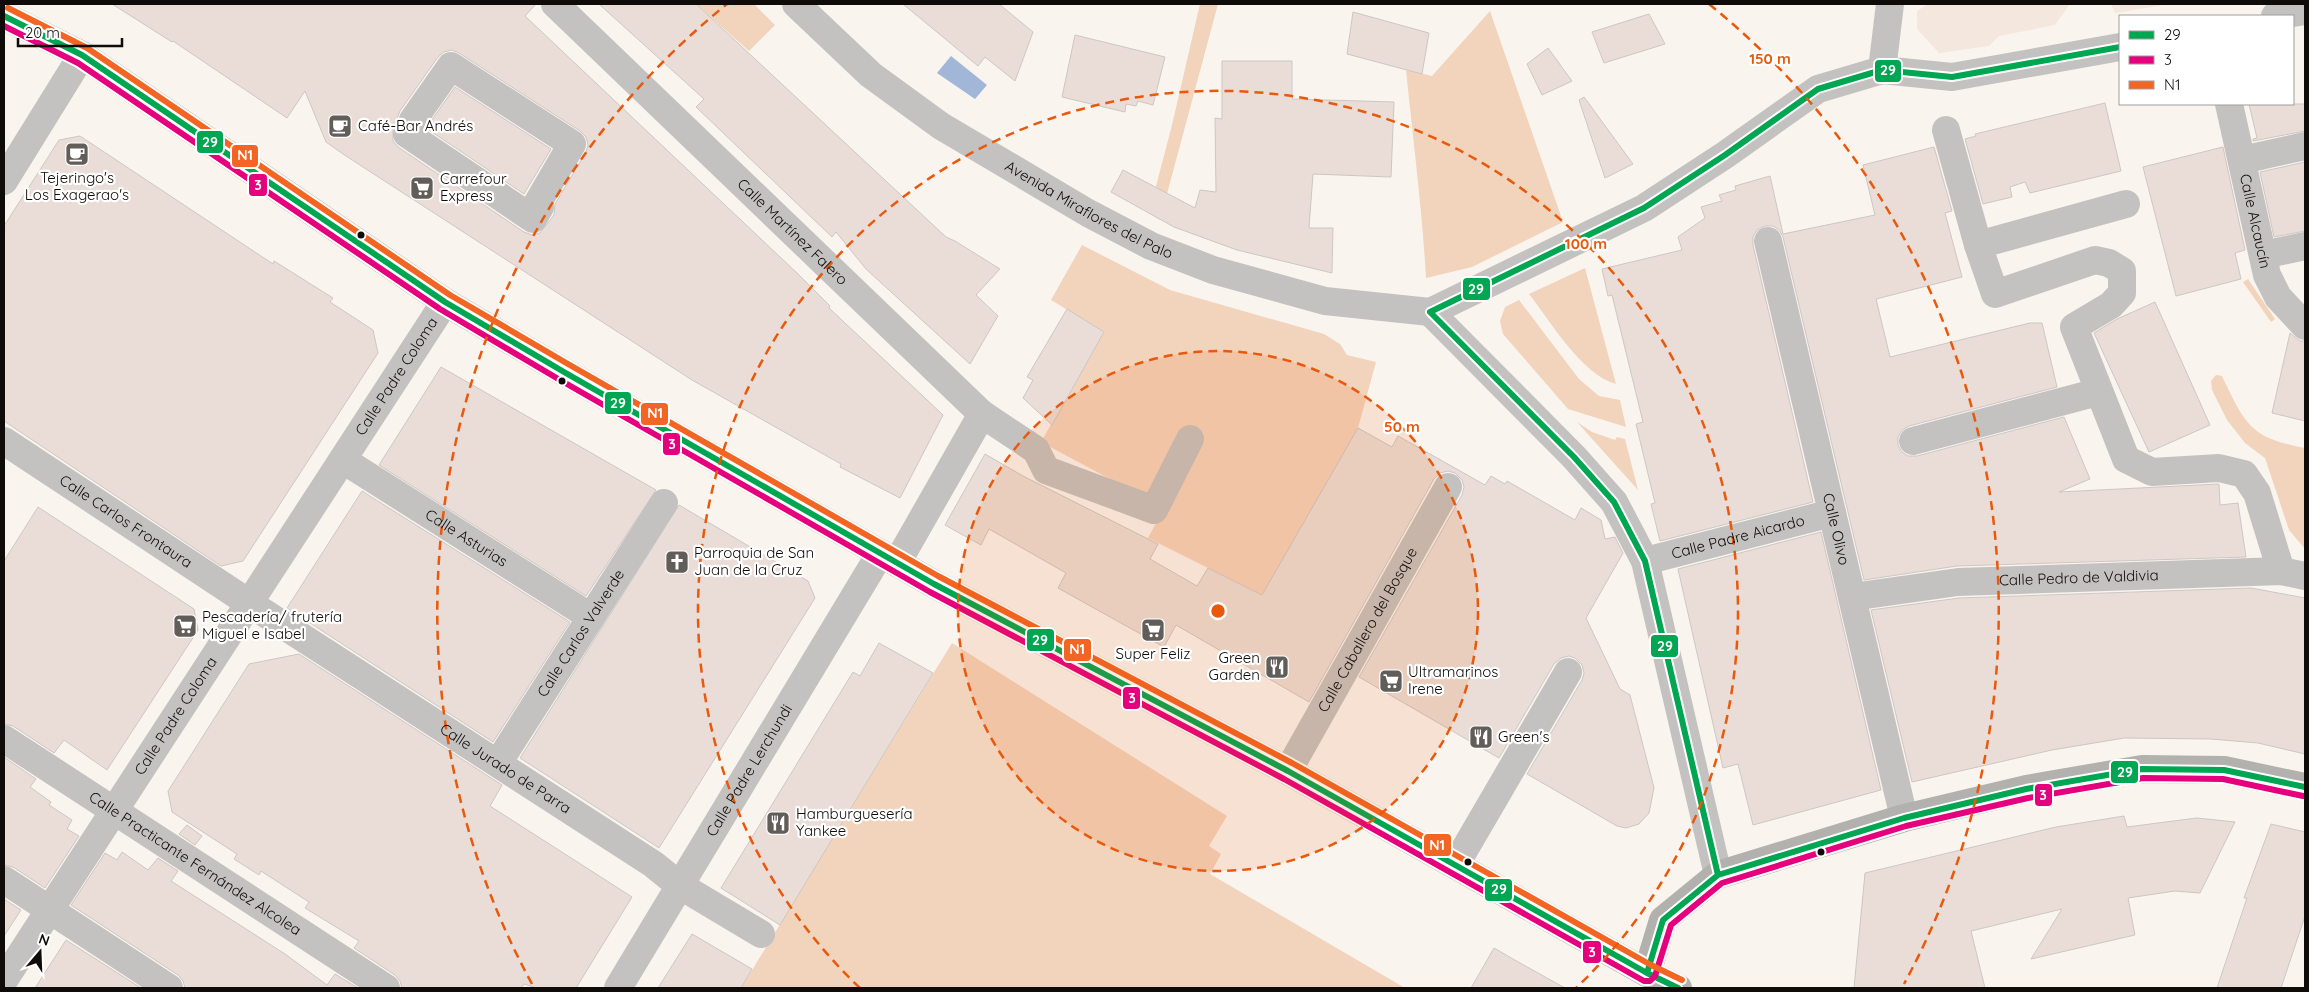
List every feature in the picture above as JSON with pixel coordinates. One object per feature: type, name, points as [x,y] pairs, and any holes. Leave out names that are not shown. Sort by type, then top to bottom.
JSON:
[{"type":"main road","points":[[4,16],[82,55],[445,302],[888,558],[1288,771],[1456,864],[1645,981],[1678,988]]},
{"type":"main road","points":[[1645,981],[1663,920],[1718,875],[1904,818],[2026,789],[2142,769],[2224,770],[2305,786]]},
{"type":"street","name":"Calle Martínez Falero","points":[[555,4],[982,414],[1036,450],[1046,470],[1154,510],[1190,439]]},
{"type":"street","name":"Avenida Miraflores del Palo","points":[[796,4],[871,75],[941,126],[1088,213],[1151,246],[1213,270],[1325,301],[1430,312]]},
{"type":"street","points":[[1882,70],[1890,4]]},
{"type":"street","points":[[2280,15],[2305,10]]},
{"type":"street","points":[[1718,875],[1645,561],[1614,502],[1574,457],[1430,312],[1644,208],[1818,89],[1882,70],[1952,77],[2119,47]]},
{"type":"street","points":[[4,181],[82,55]]},
{"type":"street","points":[[451,66],[572,144],[537,204],[540,206],[533,219],[407,134],[413,120],[451,66]]},
{"type":"street","name":"Calle Alcaucín","points":[[2229,105],[2267,275],[2278,297],[2305,326]]},
{"type":"street","points":[[1946,130],[1978,245],[1995,294],[2096,260],[2109,263],[2122,272],[2122,293],[2111,304],[2074,327],[2126,459],[2152,472],[2219,468],[2244,474],[2257,493],[2293,574]]},
{"type":"street","points":[[2242,160],[2305,146]]},
{"type":"street","points":[[1978,245],[2126,204]]},
{"type":"street","name":"Calle Olivo","points":[[1768,241],[1904,818]]},
{"type":"street","points":[[2263,255],[2305,246]]},
{"type":"street","name":"Calle Padre Coloma","points":[[4,980],[445,302]]},
{"type":"street","points":[[1913,441],[2098,392]]},
{"type":"street","name":"Calle Padre Lerchundi","points":[[618,988],[679,885],[982,414]]},
{"type":"street","name":"Calle Carlos Frontaura","points":[[4,441],[249,603]]},
{"type":"street","name":"Calle Asturias","points":[[343,460],[591,617]]},
{"type":"street","name":"Calle Caballero del Bosque","points":[[1288,771],[1448,487]]},
{"type":"street","name":"Calle Carlos Valverde","points":[[498,764],[664,503]]},
{"type":"street","name":"Calle Padre Aicardo","points":[[1645,561],[1832,513]]},
{"type":"street","name":"Calle Pedro de Valdivia","points":[[1852,597],[1958,582],[2293,574]]},
{"type":"street","name":"Calle Jurado de Parra","points":[[249,603],[653,864],[679,885],[760,934]]},
{"type":"street","points":[[1456,864],[1568,672]]},
{"type":"street","name":"Calle Practicante Fernández Alcolea","points":[[4,739],[386,988]]},
{"type":"street","points":[[4,880],[169,988]]},
{"type":"shaded area","points":[[696,4],[754,4],[775,25],[749,51]]},
{"type":"shaded area","points":[[1200,4],[1218,4],[1160,220],[1149,213]]},
{"type":"shaded area","points":[[1928,4],[2070,4],[2055,25],[1999,36],[1989,46],[1939,53],[1917,29],[1917,11]]},
{"type":"shaded area","points":[[2111,4],[2170,4],[2115,13]]},
{"type":"shaded area","points":[[1490,11],[1563,222],[1472,267],[1426,278],[1406,70],[1432,76]]},
{"type":"shaded area","points":[[1082,245],[1170,290],[1324,334],[1340,344],[1347,355],[1376,362],[1358,428],[1262,595],[1148,538],[1164,508],[1041,442],[1104,332],[1051,300]]},
{"type":"shaded area","points":[[1585,268],[1616,384],[1591,370],[1579,359],[1529,294]]},
{"type":"shaded area","points":[[2248,279],[2275,319],[2271,322],[2243,282]]},
{"type":"shaded area","points":[[1519,300],[1579,379],[1599,396],[1620,400],[1626,427],[1568,409],[1503,334],[1500,321],[1505,307]]},
{"type":"shaded area","points":[[2216,375],[2222,376],[2237,406],[2252,426],[2272,439],[2305,448],[2305,549],[2289,530],[2265,458],[2245,443],[2227,420],[2212,390],[2211,381]]},
{"type":"shaded area","points":[[1577,422],[1592,432],[1615,440],[1617,437],[1625,439],[1638,490]]},
{"type":"shaded area","points":[[952,643],[1227,816],[1209,846],[1221,854],[1210,874],[1405,988],[741,988]]},
{"type":"water","points":[[951,56],[987,85],[975,99],[937,73]]},
{"type":"building","points":[[112,4],[536,4],[525,16],[798,274],[830,306],[829,308],[943,415],[900,498],[840,467],[841,464],[692,380],[346,156],[326,142],[305,91],[287,118]],"holes":[[[452,50],[580,131],[586,137],[588,145],[586,152],[555,204],[554,215],[540,233],[532,235],[524,232],[398,147],[393,141],[393,128],[400,111],[438,57],[444,52]]]},
{"type":"building","points":[[599,4],[696,4],[946,237],[1000,269],[976,295],[998,316],[970,364],[866,269],[836,232],[832,237],[696,107],[704,99]]},
{"type":"building","points":[[903,4],[999,4],[1033,32],[1015,81],[985,57],[978,66]]},
{"type":"building","points":[[1353,12],[1429,33],[1422,74],[1347,54]]},
{"type":"building","points":[[1649,14],[1665,44],[1604,63],[1592,32]]},
{"type":"building","points":[[1075,35],[1165,57],[1153,105],[1138,101],[1136,106],[1126,104],[1125,112],[1062,97]]},
{"type":"building","points":[[1548,48],[1572,81],[1542,95],[1527,64]]},
{"type":"building","points":[[1222,61],[1292,61],[1292,99],[1394,102],[1391,177],[1313,174],[1309,228],[1333,228],[1332,273],[1237,250],[1174,227],[1111,192],[1123,170],[1195,208],[1200,190],[1216,192],[1215,118],[1222,119]]},
{"type":"building","points":[[455,87],[551,149],[524,194],[426,128]]},
{"type":"building","points":[[1584,97],[1633,164],[1605,178],[1579,100]]},
{"type":"building","points":[[2105,103],[2121,171],[2030,193],[2025,182],[2010,187],[2012,197],[1983,204],[1965,139],[1976,136],[1975,134]]},
{"type":"building","points":[[2305,104],[2305,131],[2253,141],[2253,139],[2257,138],[2249,105]]},
{"type":"building","points":[[80,136],[273,264],[274,261],[333,298],[330,302],[373,330],[378,353],[243,561],[221,566],[4,421],[4,226],[59,140]]},
{"type":"building","points":[[1934,147],[1952,211],[1945,213],[1962,277],[1876,299],[1890,357],[2030,323],[2042,323],[2057,387],[1909,426],[1902,430],[1898,437],[1898,445],[1902,452],[1908,456],[1917,456],[2064,417],[2090,479],[2059,492],[2219,484],[2220,505],[2238,503],[2246,557],[1957,566],[1864,580],[1783,237],[1779,230],[1773,226],[1765,226],[1757,230],[1753,237],[1753,245],[1813,502],[1660,541],[1651,504],[1655,503],[1636,424],[1643,422],[1612,295],[1608,296],[1602,269],[1682,250],[1678,237],[1705,218],[1701,207],[1722,201],[1719,195],[1736,190],[1735,186],[1770,176],[1783,234],[1875,215],[1863,165]]},
{"type":"building","points":[[2223,147],[2245,250],[2235,253],[2241,279],[2176,296],[2143,167]]},
{"type":"building","points":[[2305,162],[2305,231],[2274,237],[2260,172]]},
{"type":"building","points":[[2155,302],[2210,425],[2149,452],[2094,333],[2117,319]]},
{"type":"building","points":[[1067,309],[1104,332],[1052,425],[1023,398],[1033,380],[1027,377]]},
{"type":"building","points":[[2290,333],[2300,341],[2305,341],[2305,421],[2272,413]]},
{"type":"building","points":[[441,367],[656,490],[586,596],[379,465]]},
{"type":"building","points":[[1358,428],[1392,447],[1398,436],[1485,485],[1491,476],[1505,484],[1507,481],[1575,520],[1581,508],[1601,520],[1605,539],[1615,537],[1623,553],[1586,618],[1620,689],[1630,695],[1652,780],[1654,788],[1649,813],[1639,824],[1626,828],[1617,826],[1527,774],[1582,680],[1584,673],[1582,665],[1575,658],[1569,656],[1561,658],[1554,664],[1499,758],[1359,677],[1462,495],[1464,487],[1462,480],[1455,473],[1448,471],[1440,473],[1434,479],[1309,702],[1176,625],[1164,647],[1058,588],[1066,573],[989,529],[981,545],[945,525],[985,454],[1023,476],[1158,544],[1150,559],[1197,586],[1208,568],[1262,595]]},
{"type":"building","points":[[362,491],[570,622],[493,742],[287,608]]},
{"type":"building","points":[[679,505],[808,581],[815,598],[659,848],[520,758]]},
{"type":"building","points":[[38,507],[194,609],[198,630],[107,770],[64,740],[54,753],[13,726],[4,724],[4,561]]},
{"type":"building","points":[[1821,532],[1881,790],[1753,825],[1738,764],[1723,768],[1678,569]]},
{"type":"building","points":[[2251,588],[2305,598],[2305,754],[2258,743],[2211,739],[2124,738],[2052,750],[1912,782],[1871,610],[1959,598]]},
{"type":"building","points":[[879,643],[933,673],[780,925],[721,888],[853,672],[860,676]]},
{"type":"building","points":[[299,654],[502,785],[490,806],[632,897],[576,988],[537,988],[524,984],[521,988],[402,988],[400,981],[395,975],[354,948],[359,941],[305,908],[309,902],[261,871],[259,875],[234,859],[237,854],[172,812],[168,791],[249,664]]},
{"type":"building","points":[[4,757],[36,779],[30,787],[51,802],[49,805],[72,820],[67,829],[79,836],[45,888],[13,867],[4,865]]},
{"type":"building","points":[[2124,816],[2127,827],[2197,818],[2235,822],[2200,893],[2175,891],[2128,898],[2135,935],[2031,959],[2062,909],[1971,931],[1985,988],[1854,988],[1865,873],[2056,827]]},
{"type":"building","points":[[2271,824],[2305,832],[2305,916],[2281,988],[2217,988],[2247,898],[2244,898]]},
{"type":"building","points":[[187,825],[202,836],[195,845],[179,834]]},
{"type":"building","points":[[122,852],[148,870],[158,858],[178,871],[171,881],[285,954],[327,985],[335,974],[358,988],[185,988],[183,981],[178,975],[71,905],[105,853],[117,860]]},
{"type":"building","points":[[4,899],[21,910],[4,936]]},
{"type":"building","points":[[692,934],[752,969],[741,988],[658,988]]},
{"type":"building","points":[[66,940],[141,988],[35,988]]},
{"type":"building","points":[[1494,948],[1520,963],[1565,988],[1471,988]]},
{"type":"transit line","name":"N1","points":[[8,8],[87,48],[450,295],[568,364],[938,576],[1292,763],[1651,965],[1682,980]]},
{"type":"transit line","name":"29","points":[[4,16],[82,55],[445,302],[564,372],[934,584],[1288,771],[1647,973],[1678,988]]},
{"type":"transit line","name":"3","points":[[4,26],[78,63],[440,309],[560,380],[930,592],[1284,779],[1644,981],[1650,981],[1655,976],[1671,925],[1722,883],[1906,826],[2028,798],[2143,778],[2223,779],[2303,796]]},
{"type":"transit line","name":"29","points":[[1718,875],[1645,561],[1614,502],[1574,457],[1430,312],[1644,208],[1725,155],[1818,89],[1882,70],[1952,77],[2119,47]]},
{"type":"transit line","name":"29","points":[[1647,973],[1663,920],[1718,875],[1904,818],[2026,789],[2142,769],[2224,770],[2305,787]]},
{"type":"place","name":"Café-Bar Andrés","points":[[340,126]]},
{"type":"place","name":"Tejeringo's Los Exagerao's","points":[[77,154]]},
{"type":"place","name":"Carrefour Express","points":[[422,188]]},
{"type":"place","name":"Parroquia de San Juan de la Cruz","points":[[677,562]]},
{"type":"place","name":"Pescadería/ frutería Miguel e Isabel","points":[[185,626]]},
{"type":"place","name":"Super Feliz","points":[[1153,630]]},
{"type":"place","name":"Green Garden","points":[[1277,667]]},
{"type":"place","name":"Ultramarinos Irene","points":[[1391,681]]},
{"type":"place","name":"Green's","points":[[1481,737]]},
{"type":"place","name":"Hamburguesería Yankee","points":[[778,823]]}]
